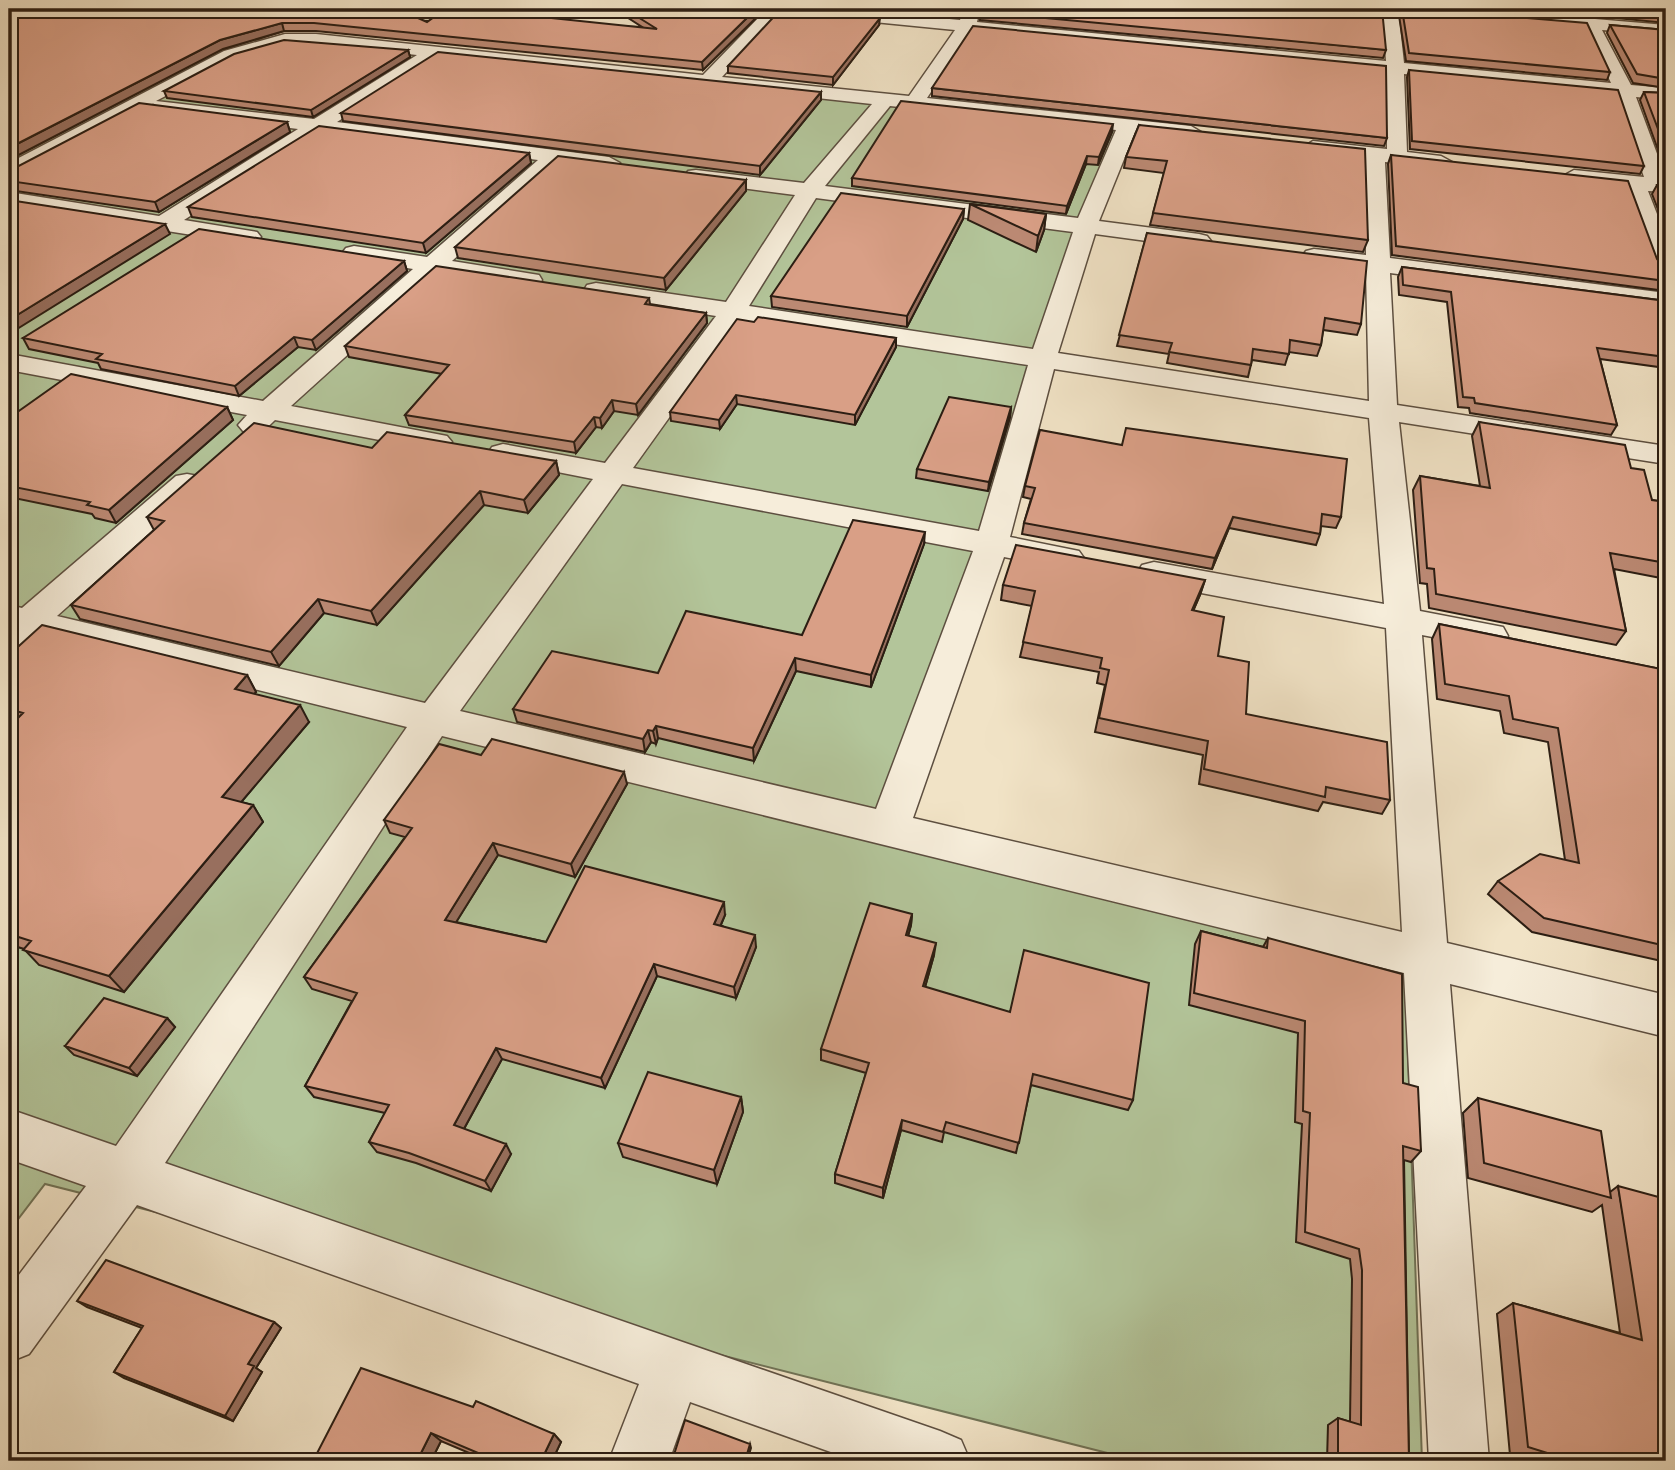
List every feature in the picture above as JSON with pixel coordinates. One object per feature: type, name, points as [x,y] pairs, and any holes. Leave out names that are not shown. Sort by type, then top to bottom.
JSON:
[{"type":"street","points":[[410,11],[454,9]]},
{"type":"street","points":[[709,79],[776,9]]},
{"type":"street","points":[[793,9],[970,16],[1395,66],[1666,93]]},
{"type":"street","points":[[1390,9],[1395,66],[1385,156],[1378,264],[1383,410],[1403,618],[1458,1461]]},
{"type":"street","points":[[1555,174],[1662,185],[1592,24],[1579,9]]},
{"type":"street","points":[[9,1334],[128,1174],[432,721],[732,312],[809,191],[901,100],[970,16]]},
{"type":"street","points":[[1525,18],[1666,30]]},
{"type":"street","points":[[9,171],[230,55],[285,39],[316,39],[709,79],[1210,135]]},
{"type":"street","points":[[162,224],[436,51]]},
{"type":"street","points":[[139,103],[635,167]]},
{"type":"street","points":[[888,831],[992,544],[1042,359],[1086,226],[1128,125]]},
{"type":"street","points":[[1292,145],[1463,164]]},
{"type":"street","points":[[236,440],[555,156]]},
{"type":"street","points":[[675,173],[1225,244]]},
{"type":"street","points":[[1634,182],[1666,267]]},
{"type":"street","points":[[9,199],[277,241]]},
{"type":"street","points":[[163,252],[198,229]]},
{"type":"street","points":[[329,249],[1666,455]]},
{"type":"street","points":[[1294,253],[1666,300]]},
{"type":"street","points":[[13,350],[267,413],[615,472],[1522,642]]},
{"type":"street","points":[[15,626],[205,467]]},
{"type":"street","points":[[15,626],[432,721],[1666,1016]]},
{"type":"street","points":[[9,1134],[940,1461]]},
{"type":"street","points":[[639,1461],[674,1367]]},
{"type":"green space","points":[[9,14],[1117,126],[906,829],[1405,969],[1422,1461],[1139,1461],[45,1184],[9,1231]]},
{"type":"building","points":[[9,9],[398,9],[427,22],[441,12],[489,15],[493,12],[657,29],[625,9],[708,15],[709,9],[756,9],[702,62],[314,23],[282,23],[220,40],[9,148]]},
{"type":"building","points":[[781,9],[880,18],[833,77],[728,66]]},
{"type":"building","points":[[981,9],[1382,9],[1386,50],[981,12]]},
{"type":"building","points":[[1402,9],[1587,23],[1610,72],[1409,53]]},
{"type":"building","points":[[1600,9],[1666,9],[1666,15]]},
{"type":"building","points":[[1610,25],[1666,30],[1666,79],[1637,74]]},
{"type":"building","points":[[973,26],[1386,66],[1387,138],[932,88]]},
{"type":"building","points":[[284,40],[408,50],[311,110],[164,91],[234,54]]},
{"type":"building","points":[[438,52],[821,92],[760,166],[341,113]]},
{"type":"building","points":[[1409,70],[1618,90],[1644,166],[1412,141]]},
{"type":"building","points":[[1644,92],[1666,93],[1666,150]]},
{"type":"building","points":[[901,101],[1113,124],[1099,157],[1087,156],[1067,206],[852,178]]},
{"type":"building","points":[[139,103],[287,122],[155,202],[9,181],[9,169]]},
{"type":"building","points":[[1139,125],[1365,149],[1368,240],[1153,213],[1167,161],[1126,157]]},
{"type":"building","points":[[319,126],[529,153],[423,243],[188,207]]},
{"type":"building","points":[[1391,155],[1628,181],[1657,259],[1666,266],[1666,281],[1396,246]]},
{"type":"building","points":[[558,156],[746,180],[664,278],[455,247]]},
{"type":"building","points":[[1657,185],[1666,185],[1666,208]]},
{"type":"building","points":[[841,193],[964,209],[907,316],[771,296]]},
{"type":"building","points":[[9,200],[165,224],[9,320]]},
{"type":"building","points":[[970,204],[1046,214],[1038,236]]},
{"type":"building","points":[[199,229],[404,261],[312,340],[294,337],[235,386],[96,359],[102,354],[23,338]]},
{"type":"building","points":[[1147,233],[1367,261],[1361,324],[1325,318],[1321,345],[1290,340],[1289,354],[1253,349],[1251,365],[1169,352],[1172,343],[1119,335]]},
{"type":"building","points":[[436,266],[649,298],[645,304],[706,313],[636,404],[612,400],[600,418],[594,417],[574,442],[405,415],[449,365],[345,346]]},
{"type":"building","points":[[1402,267],[1666,301],[1666,357],[1597,348],[1617,425],[1475,403],[1474,398],[1463,397],[1451,292],[1403,285]]},
{"type":"building","points":[[758,317],[896,338],[855,415],[736,395],[719,420],[670,412],[737,319],[754,322]]},
{"type":"building","points":[[71,374],[227,407],[109,510],[87,505],[90,502],[9,486],[9,418]]},
{"type":"building","points":[[949,397],[1011,407],[989,482],[917,469]]},
{"type":"building","points":[[1479,422],[1625,445],[1631,468],[1644,470],[1652,500],[1666,502],[1666,563],[1610,553],[1626,631],[1436,594],[1434,569],[1427,568],[1420,476],[1490,488]]},
{"type":"building","points":[[254,423],[372,448],[387,432],[556,461],[524,500],[480,491],[371,611],[318,599],[271,652],[71,605],[164,521],[147,517]]},
{"type":"building","points":[[1126,428],[1347,459],[1341,517],[1322,514],[1320,534],[1233,517],[1215,558],[1024,523],[1035,488],[1025,486],[1040,430],[1122,445]]},
{"type":"building","points":[[853,520],[925,532],[871,675],[795,658],[753,748],[656,726],[653,731],[648,730],[643,739],[513,709],[552,651],[658,673],[686,611],[802,635]]},
{"type":"building","points":[[1016,545],[1205,580],[1192,610],[1224,617],[1218,656],[1249,662],[1246,714],[1387,742],[1390,800],[1326,787],[1325,797],[1204,769],[1208,741],[1099,718],[1109,670],[1100,668],[1102,658],[1023,642],[1035,591],[1003,585]]},
{"type":"building","points":[[1439,624],[1666,670],[1666,946],[1544,918],[1498,881],[1540,854],[1579,863],[1558,728],[1513,719],[1509,696],[1445,684]]},
{"type":"building","points":[[42,625],[247,675],[235,689],[300,705],[222,797],[253,805],[109,976],[23,950],[31,941],[9,934],[9,727],[23,713],[9,709],[9,655]]},
{"type":"building","points":[[492,739],[624,772],[571,864],[493,843],[445,920],[546,942],[585,866],[724,902],[714,924],[755,935],[734,987],[654,964],[601,1078],[496,1048],[454,1125],[506,1144],[485,1181],[409,1153],[369,1142],[389,1105],[305,1086],[357,993],[304,977],[412,828],[384,820],[439,744],[481,755]]},
{"type":"building","points":[[870,903],[912,914],[906,935],[936,943],[923,986],[1010,1012],[1024,950],[1149,983],[1133,1100],[1033,1074],[1019,1143],[946,1122],[943,1132],[902,1120],[883,1188],[835,1174],[869,1063],[821,1049]]},
{"type":"building","points":[[1201,931],[1267,948],[1268,938],[1402,974],[1403,1083],[1418,1087],[1421,1151],[1403,1146],[1409,1461],[1338,1461],[1338,1418],[1361,1425],[1362,1270],[1359,1249],[1305,1232],[1310,1113],[1303,1111],[1305,1021],[1194,993]]},
{"type":"building","points":[[104,998],[167,1018],[129,1068],[65,1046]]},
{"type":"building","points":[[648,1072],[741,1097],[714,1170],[618,1143]]},
{"type":"building","points":[[1478,1098],[1601,1131],[1611,1198],[1484,1163]]},
{"type":"building","points":[[1618,1186],[1666,1199],[1666,1461],[1573,1461],[1528,1447],[1513,1303],[1642,1340]]},
{"type":"building","points":[[106,1260],[274,1322],[248,1364],[254,1366],[225,1416],[114,1372],[143,1326],[77,1301]]},
{"type":"building","points":[[361,1368],[473,1407],[476,1401],[554,1434],[541,1461],[497,1461],[431,1433],[417,1461],[313,1461]]},
{"type":"building","points":[[685,1420],[750,1444],[745,1461],[672,1461]]}]
